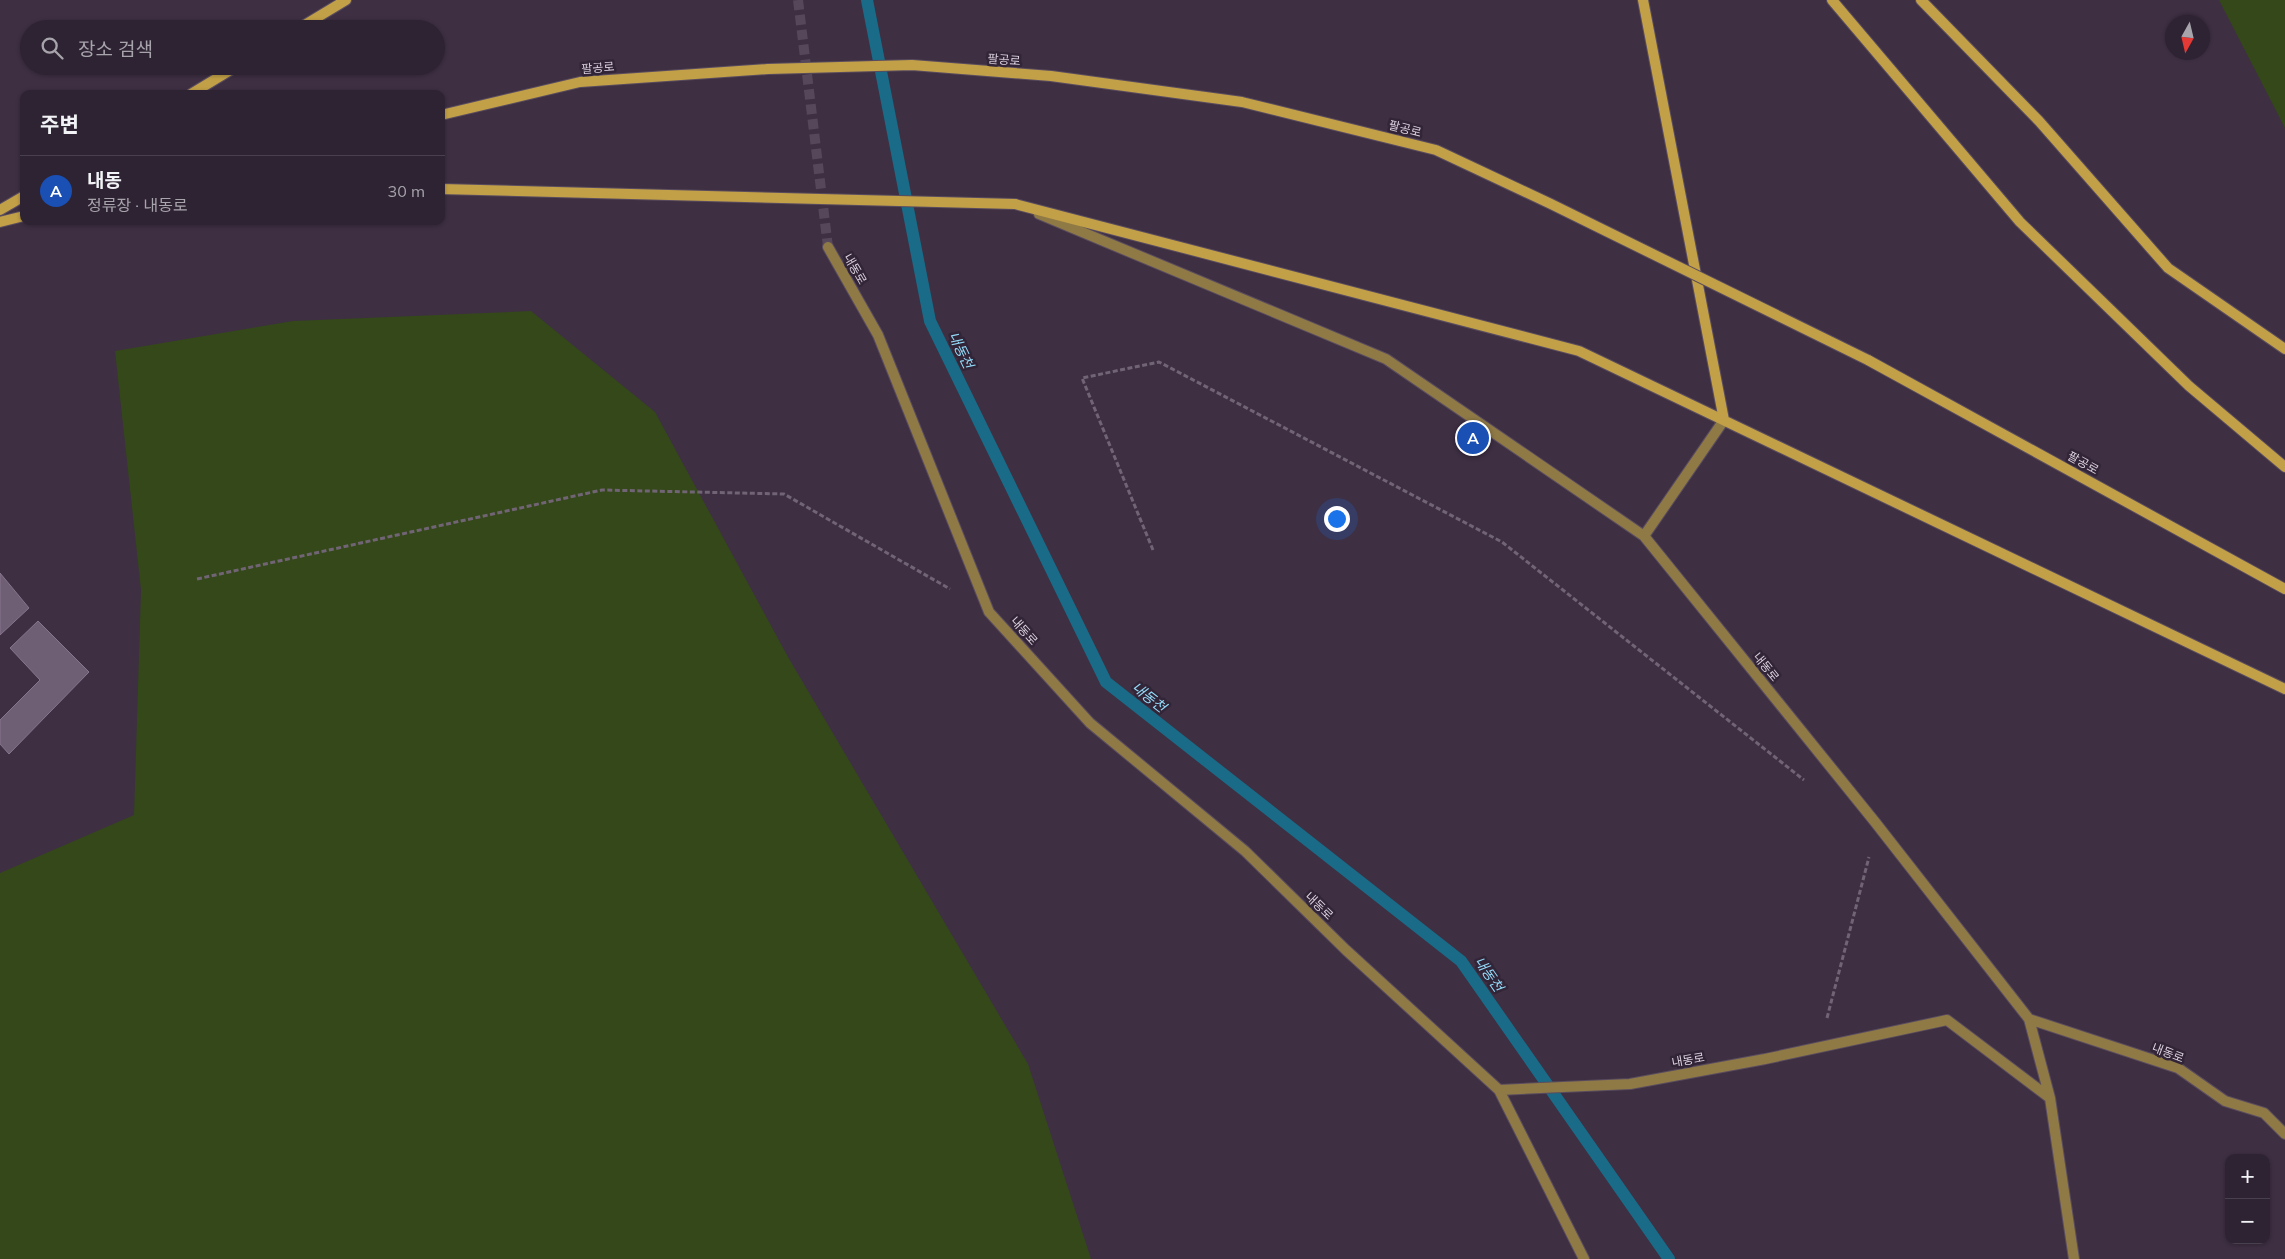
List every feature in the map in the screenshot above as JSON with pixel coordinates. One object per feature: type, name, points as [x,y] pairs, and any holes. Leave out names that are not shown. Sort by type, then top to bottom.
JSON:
[{"type":"main road","points":[[313,20],[346,0]]},
{"type":"main road","points":[[1643,0],[1724,420]]},
{"type":"main road","points":[[1832,0],[2020,222],[2190,386],[2285,467]]},
{"type":"main road","points":[[1921,0],[2040,121],[2168,268],[2285,349]]},
{"type":"main road","name":"팔공로","points":[[445,114],[580,82],[758,69],[912,65],[1051,76],[1242,102],[1436,150],[1551,204],[1868,360],[2285,588]]},
{"type":"main road","points":[[198,90],[222,75]]},
{"type":"main road","points":[[445,190],[1015,204],[1579,351],[2285,689]]},
{"type":"main road","points":[[0,210],[20,198]]},
{"type":"main road","points":[[0,222],[20,217]]},
{"type":"street","name":"내동로","points":[[1015,204],[1386,359],[1644,536],[1874,822],[2029,1019],[2050,1098],[2074,1259]]},
{"type":"street","name":"내동로","points":[[828,247],[878,335],[989,612],[1090,723],[1246,851],[1346,950],[1499,1090],[1630,1084],[1947,1020],[2050,1098]]},
{"type":"street","points":[[1644,536],[1724,420]]},
{"type":"street","name":"내동로","points":[[2029,1019],[2178,1068],[2225,1101],[2264,1113],[2285,1134]]},
{"type":"street","points":[[1499,1090],[1584,1259]]},
{"type":"path","points":[[1153,550],[1082,378],[1160,362],[1502,542],[1812,786]]},
{"type":"path","points":[[197,579],[602,490],[784,494],[989,612]]},
{"type":"path","points":[[1819,1047],[1872,846],[1874,822]]},
{"type":"green space","points":[[2219,0],[2285,0],[2285,128]]},
{"type":"green space","points":[[531,311],[655,412],[788,657],[1028,1064],[1091,1259],[0,1259],[0,873],[134,815],[141,590],[115,351],[293,321]]},
{"type":"building","points":[[0,573],[29,608],[0,635]]},
{"type":"building","points":[[38,621],[89,672],[9,754],[0,744],[0,720],[40,680],[10,648]]},
{"type":"waterway","name":"내동천","points":[[867,0],[930,321],[1106,682],[1461,961],[1669,1259]]},
{"type":"tunnel","points":[[798,0],[828,247]]},
{"type":"place","name":"내동","points":[[1473,438]]}]
